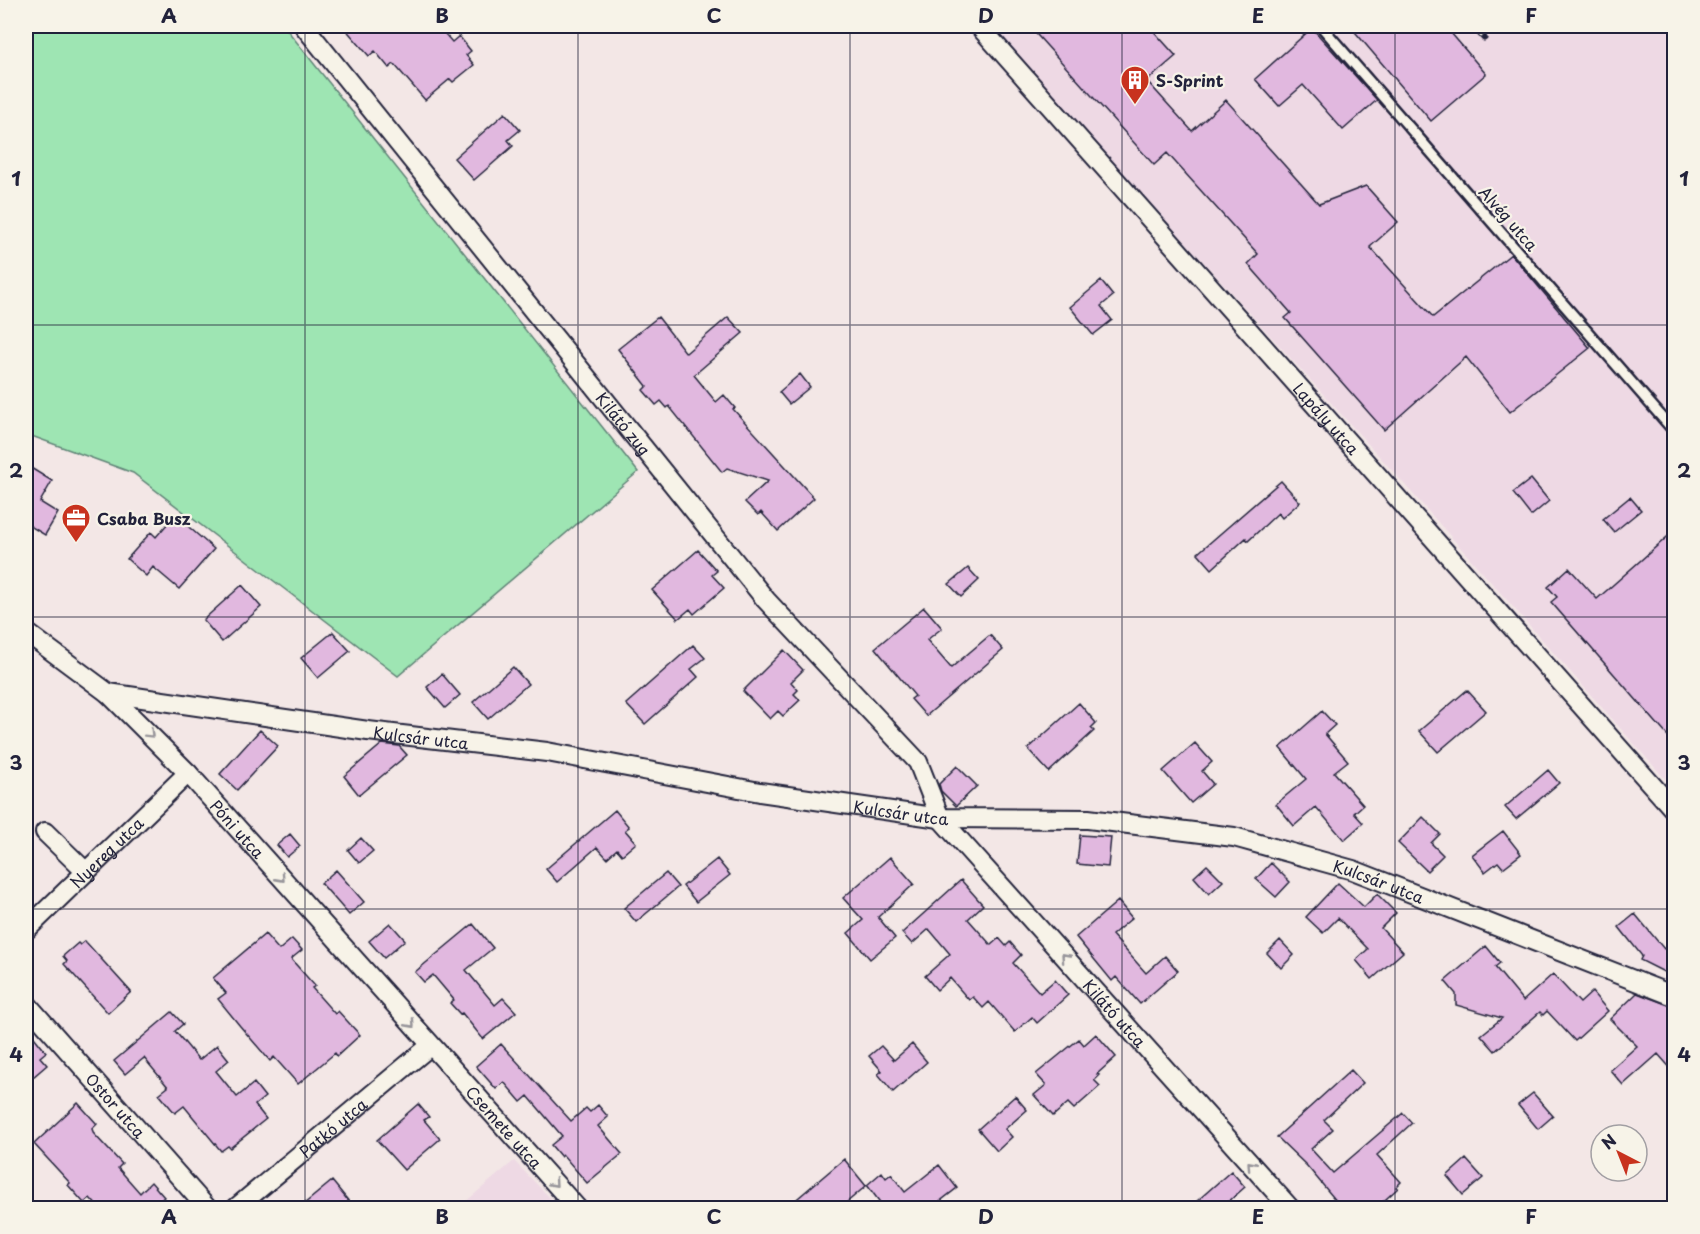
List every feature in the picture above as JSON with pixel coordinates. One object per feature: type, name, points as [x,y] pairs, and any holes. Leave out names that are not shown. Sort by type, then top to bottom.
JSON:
[{"type":"street","name":"Kilátó zug","points":[[304,26],[766,600],[918,762],[940,818]]},
{"type":"street","name":"Lapály utca","points":[[979,26],[1674,810]]},
{"type":"street","name":"Póni utca","points":[[26,632],[108,693],[188,773],[430,1046]]},
{"type":"street","name":"Kulcsár utca","points":[[108,693],[368,731],[547,752],[760,792],[940,818],[1088,819],[1234,837],[1353,870],[1674,996]]},
{"type":"street","name":"Nyereg utca","points":[[26,930],[188,773]]},
{"type":"street","name":"Kilátó utca","points":[[940,818],[1287,1208]]},
{"type":"street","points":[[45,832],[86,872]]},
{"type":"street","name":"Ostor utca","points":[[26,1003],[207,1209]]},
{"type":"street","name":"Patkó utca","points":[[236,1209],[430,1046]]},
{"type":"street","name":"Csemete utca","points":[[430,1046],[576,1209]]},
{"type":"lane","name":"Alvég utca","points":[[1321,26],[1674,430]]},
{"type":"shaded area","points":[[990,26],[1674,26],[1674,789],[1398,477]]},
{"type":"shaded area","points":[[514,1161],[560,1208],[458,1208]]},
{"type":"green space","points":[[26,26],[284,26],[638,472],[398,676],[133,473],[26,434]]},
{"type":"building","points":[[343,26],[438,26],[452,42],[459,36],[471,51],[466,55],[474,65],[453,82],[450,79],[425,100],[394,64],[389,68],[375,51],[369,56]]},
{"type":"building","points":[[1029,26],[1149,26],[1176,56],[1147,81],[1192,131],[1226,100],[1319,204],[1366,186],[1398,222],[1370,247],[1433,317],[1511,254],[1590,348],[1510,412],[1466,357],[1384,430],[1285,318],[1291,313],[1248,264],[1258,254],[1167,153],[1154,165]]},
{"type":"building","points":[[1350,26],[1445,26],[1486,74],[1431,121]]},
{"type":"building","points":[[1312,28],[1377,100],[1343,130],[1303,85],[1279,106],[1255,79]]},
{"type":"building","points":[[505,113],[520,130],[508,140],[513,146],[474,180],[454,158]]},
{"type":"building","points":[[1101,281],[1113,296],[1101,306],[1112,320],[1093,335],[1070,307]]},
{"type":"building","points":[[658,317],[686,353],[728,317],[743,333],[694,375],[716,402],[724,395],[735,408],[733,409],[814,498],[778,531],[761,512],[758,515],[745,502],[768,481],[727,468],[722,472],[669,406],[667,408],[661,401],[656,405],[643,390],[647,386],[618,349]]},
{"type":"building","points":[[800,374],[810,387],[789,404],[779,392]]},
{"type":"building","points":[[26,465],[52,481],[40,502],[58,513],[45,535],[27,524],[26,526]]},
{"type":"building","points":[[1531,479],[1549,501],[1531,516],[1513,493]]},
{"type":"building","points":[[1281,481],[1300,502],[1282,518],[1278,513],[1248,541],[1246,538],[1212,569],[1198,553]]},
{"type":"building","points":[[1630,497],[1641,510],[1614,532],[1603,519]]},
{"type":"building","points":[[175,515],[214,549],[179,589],[153,567],[146,576],[127,559],[151,532],[156,537]]},
{"type":"building","points":[[1674,531],[1674,743],[1551,602],[1557,597],[1548,587],[1569,568],[1597,599]]},
{"type":"building","points":[[698,550],[717,571],[712,575],[724,588],[694,614],[690,609],[678,619],[652,590]]},
{"type":"building","points":[[968,568],[979,580],[961,597],[949,584]]},
{"type":"building","points":[[242,585],[261,607],[222,642],[203,620]]},
{"type":"building","points":[[924,607],[942,628],[927,640],[951,668],[990,635],[1003,650],[926,716],[911,699],[915,696],[875,648]]},
{"type":"building","points":[[333,632],[350,651],[318,678],[301,658]]},
{"type":"building","points":[[693,645],[705,658],[691,669],[698,677],[645,724],[626,704]]},
{"type":"building","points":[[784,650],[803,670],[791,682],[798,690],[794,694],[800,700],[783,716],[778,711],[770,719],[743,691]]},
{"type":"building","points":[[513,667],[528,684],[488,719],[473,702]]},
{"type":"building","points":[[442,674],[460,695],[445,708],[427,687]]},
{"type":"building","points":[[1467,690],[1486,711],[1438,752],[1419,731]]},
{"type":"building","points":[[1079,703],[1096,723],[1091,728],[1094,731],[1049,772],[1028,749]]},
{"type":"building","points":[[1322,711],[1335,725],[1325,734],[1348,761],[1334,772],[1363,805],[1354,813],[1363,823],[1344,840],[1316,807],[1294,826],[1276,804],[1306,779],[1280,748]]},
{"type":"building","points":[[260,730],[278,746],[237,790],[220,774]]},
{"type":"building","points":[[1195,743],[1212,762],[1202,771],[1213,784],[1191,803],[1163,771]]},
{"type":"building","points":[[382,744],[399,746],[407,755],[359,795],[344,776]]},
{"type":"building","points":[[957,766],[977,786],[956,806],[941,791],[939,784]]},
{"type":"building","points":[[1548,770],[1559,783],[1516,819],[1505,807]]},
{"type":"building","points":[[615,810],[629,827],[625,830],[636,843],[622,855],[617,849],[607,858],[597,847],[557,882],[546,869]]},
{"type":"building","points":[[1423,817],[1440,834],[1431,843],[1443,855],[1427,871],[1398,843]]},
{"type":"building","points":[[1503,831],[1521,854],[1503,868],[1498,862],[1485,872],[1472,855]]},
{"type":"building","points":[[290,834],[300,846],[287,857],[277,845]]},
{"type":"building","points":[[1080,835],[1111,837],[1108,867],[1077,864]]},
{"type":"building","points":[[361,838],[373,851],[359,863],[348,850]]},
{"type":"building","points":[[890,857],[914,884],[878,917],[895,938],[870,959],[848,933],[863,920],[843,898]]},
{"type":"building","points":[[717,859],[730,875],[696,902],[683,886]]},
{"type":"building","points":[[1271,863],[1290,882],[1276,897],[1256,879]]},
{"type":"building","points":[[1207,865],[1223,881],[1209,894],[1194,877]]},
{"type":"building","points":[[336,870],[364,902],[349,915],[321,883]]},
{"type":"building","points":[[666,873],[678,887],[636,922],[624,908]]},
{"type":"building","points":[[961,880],[983,905],[968,919],[991,945],[999,938],[1006,946],[1010,942],[1021,955],[1013,963],[1040,993],[1055,980],[1068,995],[1037,1023],[1032,1017],[1015,1032],[989,1002],[983,1008],[973,997],[969,1000],[950,978],[937,990],[925,976],[950,954],[929,929],[912,944],[902,933]]},
{"type":"building","points":[[1338,883],[1364,907],[1377,894],[1396,913],[1381,928],[1403,952],[1372,979],[1356,960],[1368,949],[1338,918],[1323,933],[1306,917]]},
{"type":"building","points":[[1118,901],[1132,918],[1112,935],[1146,973],[1165,956],[1178,971],[1140,1004],[1116,977],[1112,981],[1076,937]]},
{"type":"building","points":[[1635,914],[1664,949],[1674,940],[1674,966],[1666,973],[1640,960],[1642,956],[1619,927]]},
{"type":"building","points":[[390,923],[405,940],[384,958],[369,941]]},
{"type":"building","points":[[473,924],[493,948],[466,970],[495,1005],[503,998],[516,1012],[483,1039],[462,1013],[460,1014],[450,1003],[454,1000],[433,975],[424,982],[415,972]]},
{"type":"building","points":[[265,934],[279,950],[292,939],[302,950],[291,959],[315,986],[312,988],[335,1014],[338,1011],[360,1035],[337,1056],[335,1053],[298,1084],[274,1057],[270,1061],[218,999],[226,993],[213,978]]},
{"type":"building","points":[[1280,940],[1294,955],[1281,968],[1267,953]]},
{"type":"building","points":[[85,941],[131,992],[108,1013],[64,964],[67,961],[63,956],[78,943],[80,945]]},
{"type":"building","points":[[1486,946],[1500,963],[1495,967],[1523,1001],[1553,974],[1580,1003],[1592,992],[1608,1011],[1575,1041],[1547,1011],[1543,1015],[1540,1012],[1495,1051],[1481,1035],[1502,1018],[1456,1005],[1456,994],[1445,981]]},
{"type":"building","points":[[1637,993],[1674,1007],[1674,1072],[1658,1054],[1623,1085],[1610,1070],[1637,1046],[1610,1019]]},
{"type":"building","points":[[172,1012],[183,1024],[175,1031],[199,1060],[217,1045],[229,1060],[216,1071],[237,1097],[254,1083],[265,1097],[255,1105],[266,1119],[230,1148],[228,1146],[221,1151],[184,1106],[175,1113],[159,1094],[168,1087],[144,1058],[125,1074],[114,1061]]},
{"type":"building","points":[[26,1027],[46,1052],[40,1057],[47,1065],[26,1083]]},
{"type":"building","points":[[1096,1034],[1116,1057],[1097,1074],[1099,1075],[1094,1080],[1100,1086],[1074,1109],[1068,1103],[1053,1116],[1034,1095],[1046,1085],[1036,1074],[1079,1039],[1084,1045]]},
{"type":"building","points":[[501,1044],[571,1121],[586,1108],[590,1112],[598,1105],[608,1117],[598,1126],[622,1154],[587,1183],[563,1155],[561,1157],[551,1145],[562,1136],[528,1096],[521,1102],[504,1082],[496,1089],[476,1066]]},
{"type":"building","points":[[912,1044],[927,1062],[893,1092],[878,1074],[882,1071],[869,1056],[881,1046],[894,1060]]},
{"type":"building","points":[[1351,1070],[1363,1083],[1324,1120],[1333,1129],[1311,1149],[1333,1173],[1403,1113],[1412,1123],[1377,1155],[1401,1182],[1396,1187],[1398,1188],[1375,1209],[1343,1209],[1307,1166],[1277,1137]]},
{"type":"building","points":[[1533,1093],[1553,1116],[1538,1129],[1518,1105]]},
{"type":"building","points":[[1015,1096],[1027,1110],[1005,1129],[1012,1137],[997,1151],[978,1129]]},
{"type":"building","points":[[78,1103],[97,1124],[92,1129],[94,1134],[122,1164],[118,1168],[140,1193],[151,1182],[164,1197],[153,1207],[154,1209],[100,1209],[90,1198],[84,1203],[68,1185],[70,1183],[34,1144]]},
{"type":"building","points":[[418,1104],[429,1117],[424,1120],[440,1139],[404,1170],[377,1140]]},
{"type":"building","points":[[844,1159],[866,1186],[839,1209],[785,1209]]},
{"type":"building","points":[[1466,1159],[1483,1178],[1463,1195],[1447,1176]]},
{"type":"building","points":[[939,1165],[957,1188],[930,1209],[885,1209],[867,1185],[882,1172],[886,1178],[891,1174],[905,1192]]},
{"type":"building","points":[[1231,1171],[1245,1187],[1220,1209],[1188,1209]]},
{"type":"building","points":[[332,1181],[355,1209],[298,1209]]},
{"type":"railway","points":[[1473,26],[1484,38]]},
{"type":"place","name":"S-Sprint","points":[[1135,106]]},
{"type":"place","name":"Csaba Busz","points":[[76,544]]}]
